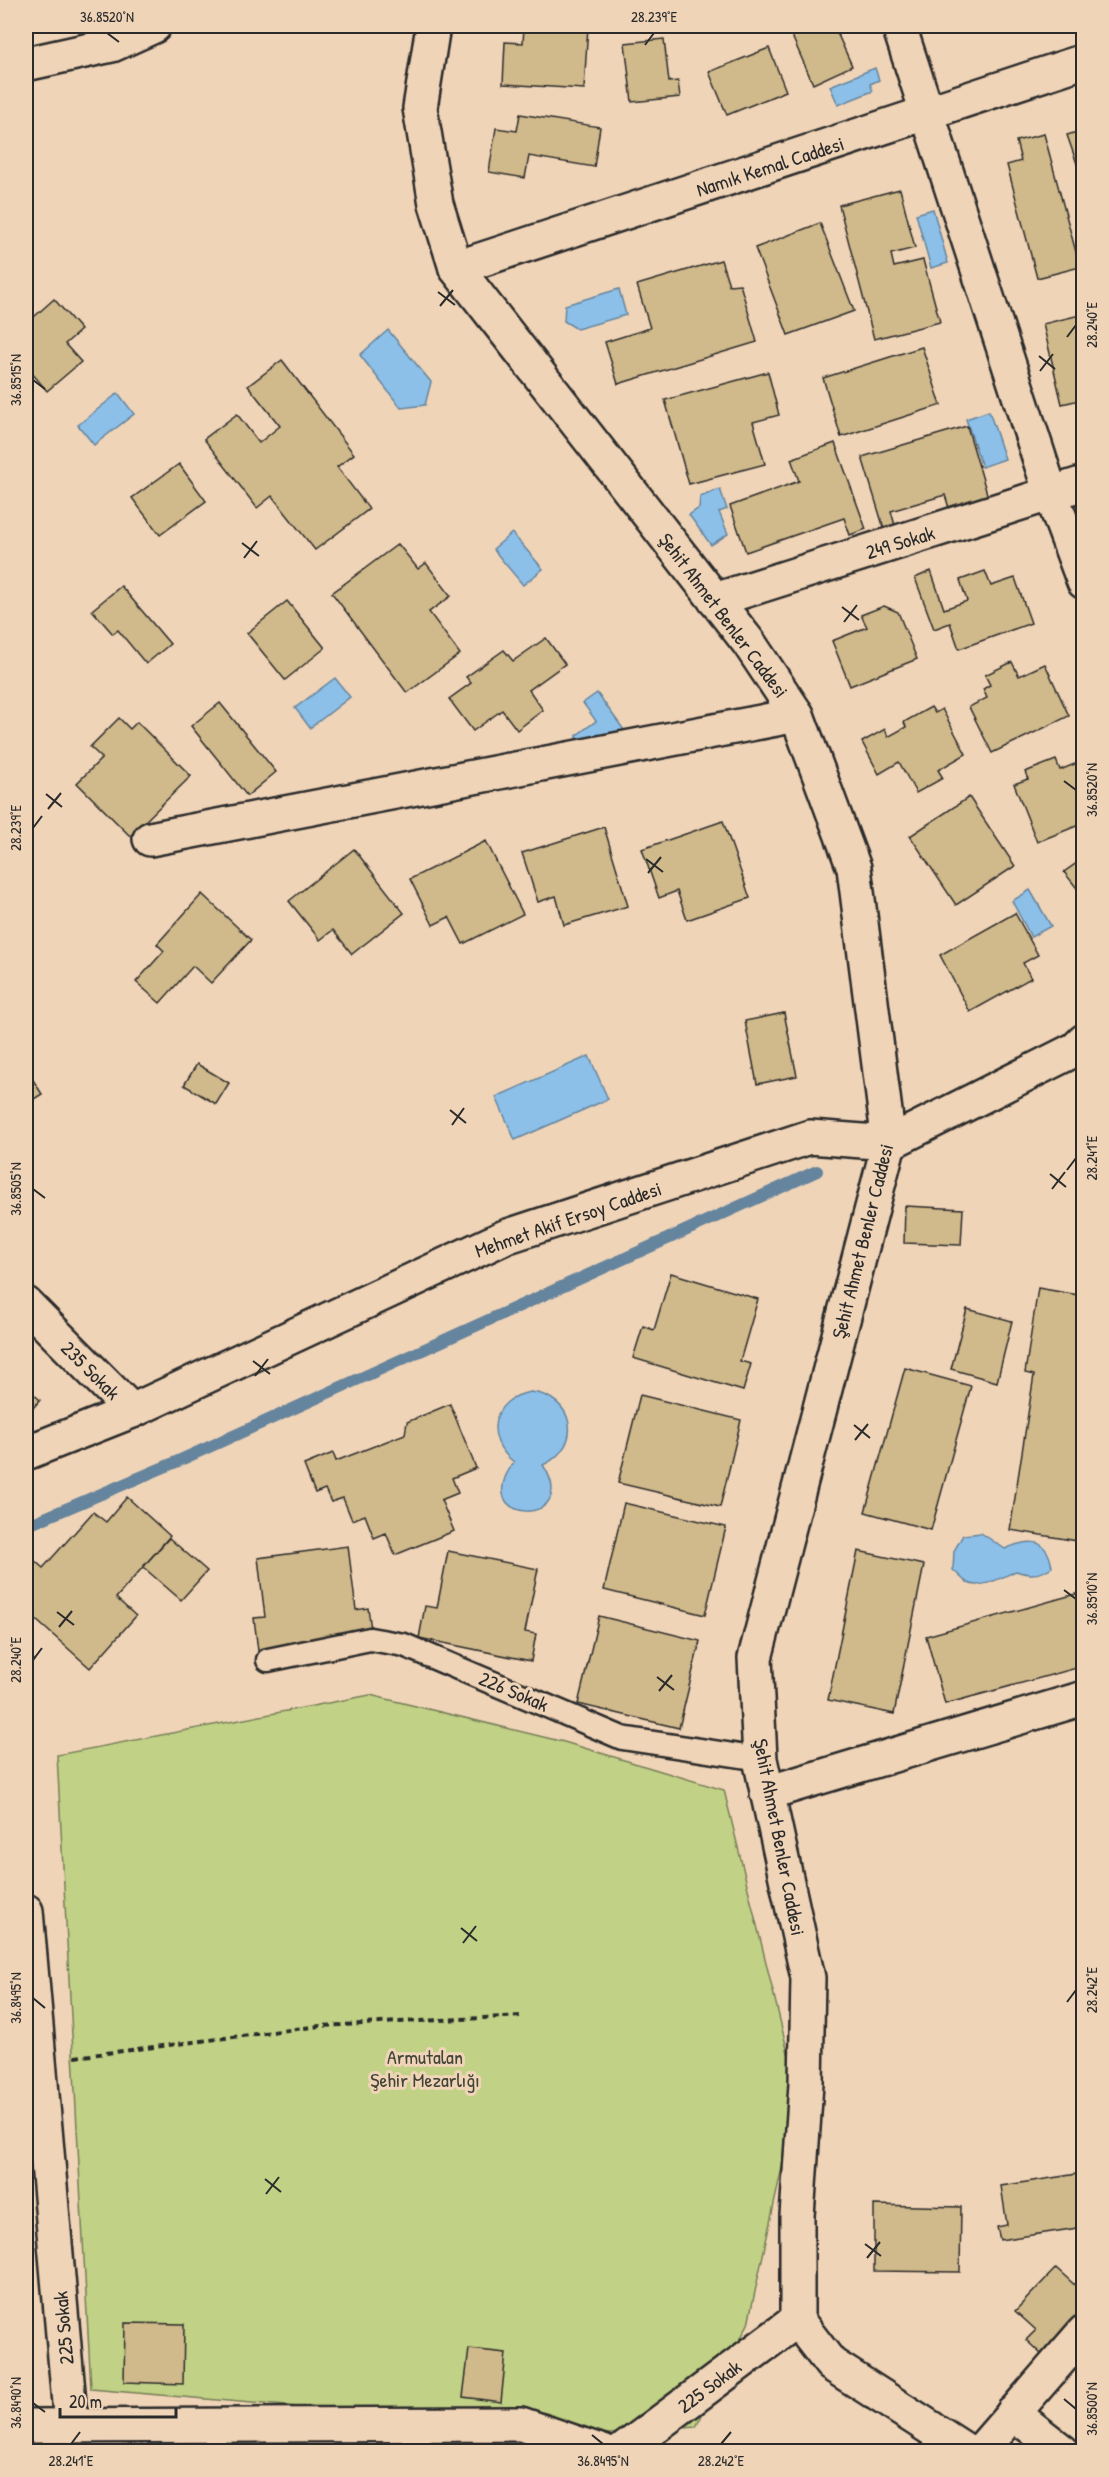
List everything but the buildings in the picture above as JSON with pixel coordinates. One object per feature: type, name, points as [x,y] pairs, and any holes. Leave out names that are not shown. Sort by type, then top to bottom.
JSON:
[{"type":"street","points":[[26,64],[112,45],[154,26]]},
{"type":"street","name":"Şehit Ahmet Benler Caddesi","points":[[433,26],[420,108],[436,204],[456,268],[749,643],[797,715],[855,868],[889,1143],[755,1658],[760,1759],[808,1978],[806,2084],[797,2216],[796,2320]]},
{"type":"street","points":[[899,26],[1051,494],[1083,582]]},
{"type":"street","points":[[26,46],[112,45]]},
{"type":"street","name":"Namık Kemal Caddesi","points":[[456,268],[929,114],[1083,61]]},
{"type":"street","name":"249 Sokak","points":[[715,600],[1083,483]]},
{"type":"street","points":[[150,838],[797,715]]},
{"type":"street","points":[[889,1143],[1081,1051]]},
{"type":"street","name":"Mehmet Akif Ersoy Caddesi","points":[[26,1453],[132,1411],[505,1237],[810,1137],[889,1143]]},
{"type":"street","name":"235 Sokak","points":[[26,1304],[132,1411]]},
{"type":"street","points":[[767,1793],[1083,1698]]},
{"type":"street","name":"225 Sokak","points":[[26,1911],[39,2061],[34,2108],[71,2426]]},
{"type":"street","points":[[796,2320],[831,2364],[968,2451]]},
{"type":"street","name":"225 Sokak","points":[[621,2451],[796,2320]]},
{"type":"street","points":[[980,2451],[1083,2332]]},
{"type":"street","points":[[1013,2413],[1063,2451]]},
{"type":"street","points":[[26,2426],[522,2424],[603,2451]]},
{"type":"lane","name":"226 Sokak","points":[[268,1660],[370,1639],[405,1645],[621,1738],[760,1759]]},
{"type":"path","points":[[39,2061],[320,2026],[522,2016]]},
{"type":"green space","name":"Armutalan Şehir Mezarlığı","points":[[370,1695],[564,1742],[724,1790],[798,2094],[748,2324],[696,2427],[609,2434],[91,2389],[57,1755]]},
{"type":"water","points":[[875,68],[879,80],[870,84],[873,91],[838,105],[830,86]]},
{"type":"water","points":[[933,209],[948,263],[931,268],[916,214]]},
{"type":"water","points":[[619,289],[626,315],[577,329],[564,321],[565,305]]},
{"type":"water","points":[[388,330],[431,382],[425,405],[401,408],[360,355]]},
{"type":"water","points":[[118,393],[134,414],[94,445],[78,425]]},
{"type":"water","points":[[989,411],[1005,459],[982,467],[966,419]]},
{"type":"water","points":[[720,489],[727,509],[719,512],[728,534],[711,545],[689,515],[699,508],[700,497]]},
{"type":"water","points":[[512,533],[543,569],[523,585],[493,549]]},
{"type":"water","points":[[335,678],[350,697],[310,728],[295,708]]},
{"type":"water","points":[[597,693],[624,730],[621,744],[576,756],[577,735],[596,721],[583,703]]},
{"type":"water","points":[[1030,890],[1051,926],[1031,937],[1012,901]]},
{"type":"water","points":[[589,1056],[608,1099],[515,1140],[496,1097]]},
{"type":"water","points":[[531,1392],[546,1396],[565,1412],[569,1423],[569,1435],[565,1446],[556,1457],[543,1465],[552,1486],[549,1500],[539,1509],[526,1511],[513,1508],[504,1498],[503,1483],[514,1462],[504,1453],[495,1431],[500,1411],[507,1402]]},
{"type":"water","points":[[981,1533],[1005,1549],[1029,1542],[1041,1545],[1046,1550],[1052,1567],[1035,1574],[1016,1571],[986,1584],[968,1583],[953,1570],[954,1551],[963,1535]]},
{"type":"waterway","points":[[26,1526],[176,1462],[817,1171]]}]
